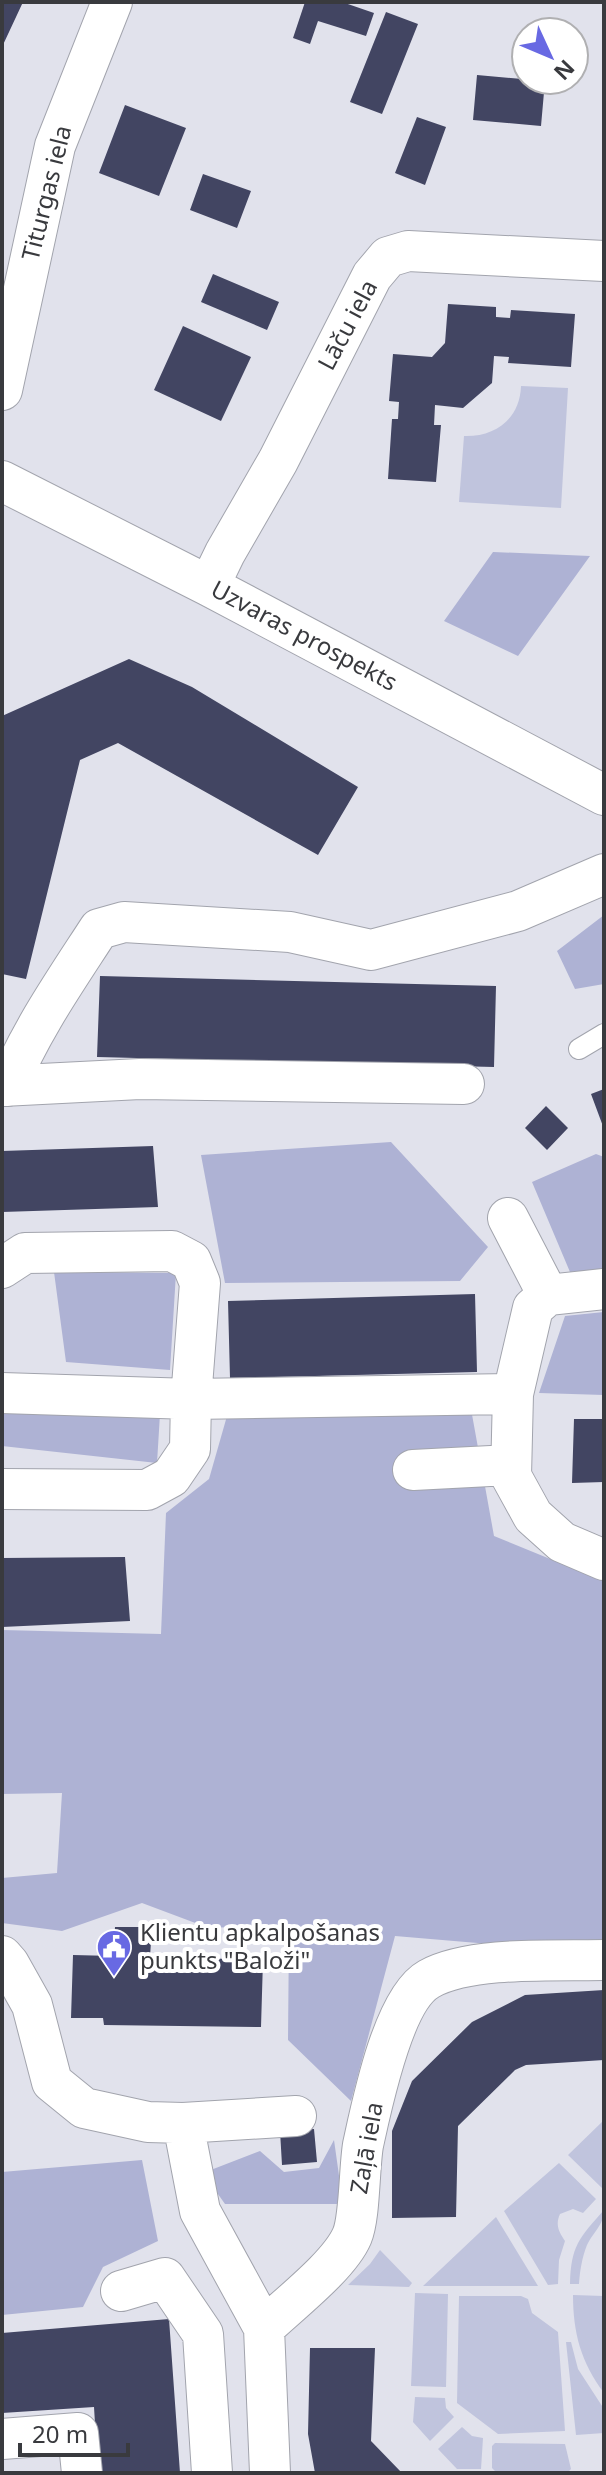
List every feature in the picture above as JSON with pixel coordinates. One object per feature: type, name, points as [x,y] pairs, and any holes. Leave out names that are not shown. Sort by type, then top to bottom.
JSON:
[{"type":"street","name":"Titurgas iela","points":[[2,390],[55,146],[112,2]]},
{"type":"street","name":"Lāču iela","points":[[209,586],[278,461],[372,276],[388,257],[408,251],[604,261]]},
{"type":"street","name":"Uzvaras prospekts","points":[[2,481],[209,586],[604,795]]},
{"type":"street","points":[[5,1086],[51,1003],[99,929],[124,922],[290,932],[371,950],[518,911],[604,874]]},
{"type":"street","points":[[5,1086],[140,1079],[464,1084]]},
{"type":"street","points":[[508,1218],[548,1295]]},
{"type":"street","points":[[2,1268],[25,1253],[172,1251],[191,1261],[200,1283],[190,1449],[171,1477],[147,1490],[2,1489]]},
{"type":"street","points":[[604,1289],[548,1295],[533,1308],[513,1394],[511,1465],[511,1476],[533,1516],[562,1542],[604,1560]]},
{"type":"street","points":[[2,1393],[191,1399],[513,1394]]},
{"type":"street","points":[[413,1470],[511,1465]]},
{"type":"street","points":[[2,1956],[32,2005],[52,2082],[84,2108],[148,2122],[183,2123],[296,2116]]},
{"type":"street","name":"Zaļā iela","points":[[264,2328],[335,2262],[353,2235],[363,2147],[397,2021],[409,1998],[427,1979],[452,1969],[509,1962],[604,1960]]},
{"type":"street","points":[[183,2123],[200,2211],[264,2328],[270,2473]]},
{"type":"street","points":[[121,2291],[165,2278],[203,2334],[212,2473]]},
{"type":"street","points":[[208,2406],[266,2408]]},
{"type":"street","points":[[2,2439],[78,2433],[82,2473]]},
{"type":"lane","points":[[579,1049],[604,1034]]},
{"type":"shaded area","points":[[521,386],[568,388],[561,508],[459,502],[464,436],[486,433],[504,424],[516,408]]},
{"type":"shaded area","points":[[493,552],[590,556],[518,656],[444,621]]},
{"type":"shaded area","points":[[604,915],[604,984],[575,989],[557,951]]},
{"type":"shaded area","points":[[391,1142],[488,1247],[460,1281],[225,1283],[201,1155]]},
{"type":"shaded area","points":[[596,1154],[604,1157],[604,1269],[570,1272],[532,1182]]},
{"type":"shaded area","points":[[54,1272],[176,1273],[170,1370],[66,1362]]},
{"type":"shaded area","points":[[604,1312],[604,1395],[539,1393],[565,1316]]},
{"type":"shaded area","points":[[2,1408],[160,1414],[157,1463],[2,1446]]},
{"type":"shaded area","points":[[471,1409],[494,1536],[604,1581],[604,1945],[524,1947],[395,1936],[351,2101],[288,2040],[289,1929],[206,1927],[142,1903],[62,1931],[2,1923],[2,1878],[57,1873],[62,1793],[2,1794],[2,1630],[161,1634],[166,1513],[209,1479],[227,1416]]},
{"type":"shaded area","points":[[604,2120],[604,2190],[568,2155]]},
{"type":"shaded area","points":[[334,2140],[343,2204],[225,2204],[203,2173],[260,2151],[284,2172],[319,2168]]},
{"type":"shaded area","points":[[142,2160],[158,2241],[103,2267],[83,2307],[2,2315],[2,2172]]},
{"type":"shaded area","points":[[559,2163],[596,2199],[583,2213],[573,2209],[560,2214],[558,2228],[565,2241],[559,2260],[558,2284],[548,2285],[504,2211]]},
{"type":"shaded area","points":[[604,2210],[585,2250],[579,2284],[570,2284],[572,2260],[578,2243]]},
{"type":"shaded area","points":[[496,2217],[538,2286],[423,2286]]},
{"type":"shaded area","points":[[380,2250],[412,2283],[409,2287],[348,2285],[370,2264]]},
{"type":"shaded area","points":[[415,2293],[448,2294],[446,2387],[411,2386]]},
{"type":"shaded area","points":[[573,2295],[604,2296],[604,2393],[589,2370],[580,2347]]},
{"type":"shaded area","points":[[459,2296],[521,2296],[528,2299],[532,2313],[558,2332],[565,2431],[498,2434],[457,2403]]},
{"type":"shaded area","points":[[566,2342],[571,2342],[578,2369],[604,2409],[604,2433],[576,2435]]},
{"type":"shaded area","points":[[415,2397],[445,2398],[446,2408],[454,2417],[430,2441],[413,2422]]},
{"type":"shaded area","points":[[462,2427],[472,2436],[483,2438],[481,2469],[457,2469],[438,2449]]},
{"type":"shaded area","points":[[495,2443],[565,2444],[571,2469],[568,2472],[495,2471],[492,2468],[492,2446]]},
{"type":"building","points":[[2,2],[23,2],[2,47]]},
{"type":"building","points":[[305,2],[342,2],[374,13],[366,36],[318,21],[310,44],[293,38]]},
{"type":"building","points":[[386,12],[418,24],[382,114],[350,102]]},
{"type":"building","points":[[477,75],[510,78],[510,96],[544,96],[541,126],[473,120]]},
{"type":"building","points":[[125,105],[186,128],[159,196],[99,173]]},
{"type":"building","points":[[417,117],[446,127],[425,185],[395,173]]},
{"type":"building","points":[[203,174],[251,191],[237,228],[190,210]]},
{"type":"building","points":[[213,274],[279,302],[267,330],[201,302]]},
{"type":"building","points":[[448,304],[496,307],[496,317],[510,318],[511,310],[575,314],[571,367],[508,363],[509,357],[494,356],[492,383],[463,408],[435,405],[434,425],[441,425],[436,482],[388,479],[392,419],[398,419],[399,402],[389,401],[393,354],[432,357],[445,343]]},
{"type":"building","points":[[183,326],[251,357],[221,421],[154,390]]},
{"type":"building","points":[[129,659],[192,687],[358,787],[318,855],[118,743],[80,760],[26,979],[2,974],[2,716]]},
{"type":"building","points":[[100,976],[496,986],[494,1067],[97,1057]]},
{"type":"building","points":[[604,1089],[604,1129],[591,1094]]},
{"type":"building","points":[[546,1106],[568,1128],[547,1150],[525,1128]]},
{"type":"building","points":[[153,1146],[158,1207],[2,1212],[2,1151]]},
{"type":"building","points":[[475,1294],[477,1372],[230,1378],[228,1301]]},
{"type":"building","points":[[574,1419],[604,1419],[604,1482],[572,1483]]},
{"type":"building","points":[[125,1557],[130,1621],[2,1627],[2,1558]]},
{"type":"building","points":[[115,1927],[152,1927],[150,1957],[233,1959],[235,1954],[252,1954],[251,1960],[263,1960],[261,2027],[104,2025],[103,2018],[71,2018],[73,1955],[113,1956]]},
{"type":"building","points":[[604,1990],[604,2060],[526,2065],[515,2070],[458,2126],[456,2217],[392,2218],[392,2131],[412,2081],[472,2022],[525,1995]]},
{"type":"building","points":[[314,2129],[317,2162],[282,2165],[280,2131]]},
{"type":"building","points":[[169,2319],[180,2473],[98,2473],[94,2407],[2,2413],[2,2333]]},
{"type":"building","points":[[310,2348],[375,2348],[371,2441],[402,2473],[315,2473],[308,2434]]},
{"type":"place","name":"Klientu apkalpošanas punkts \"Baloži\"","points":[[114,1978]]}]
